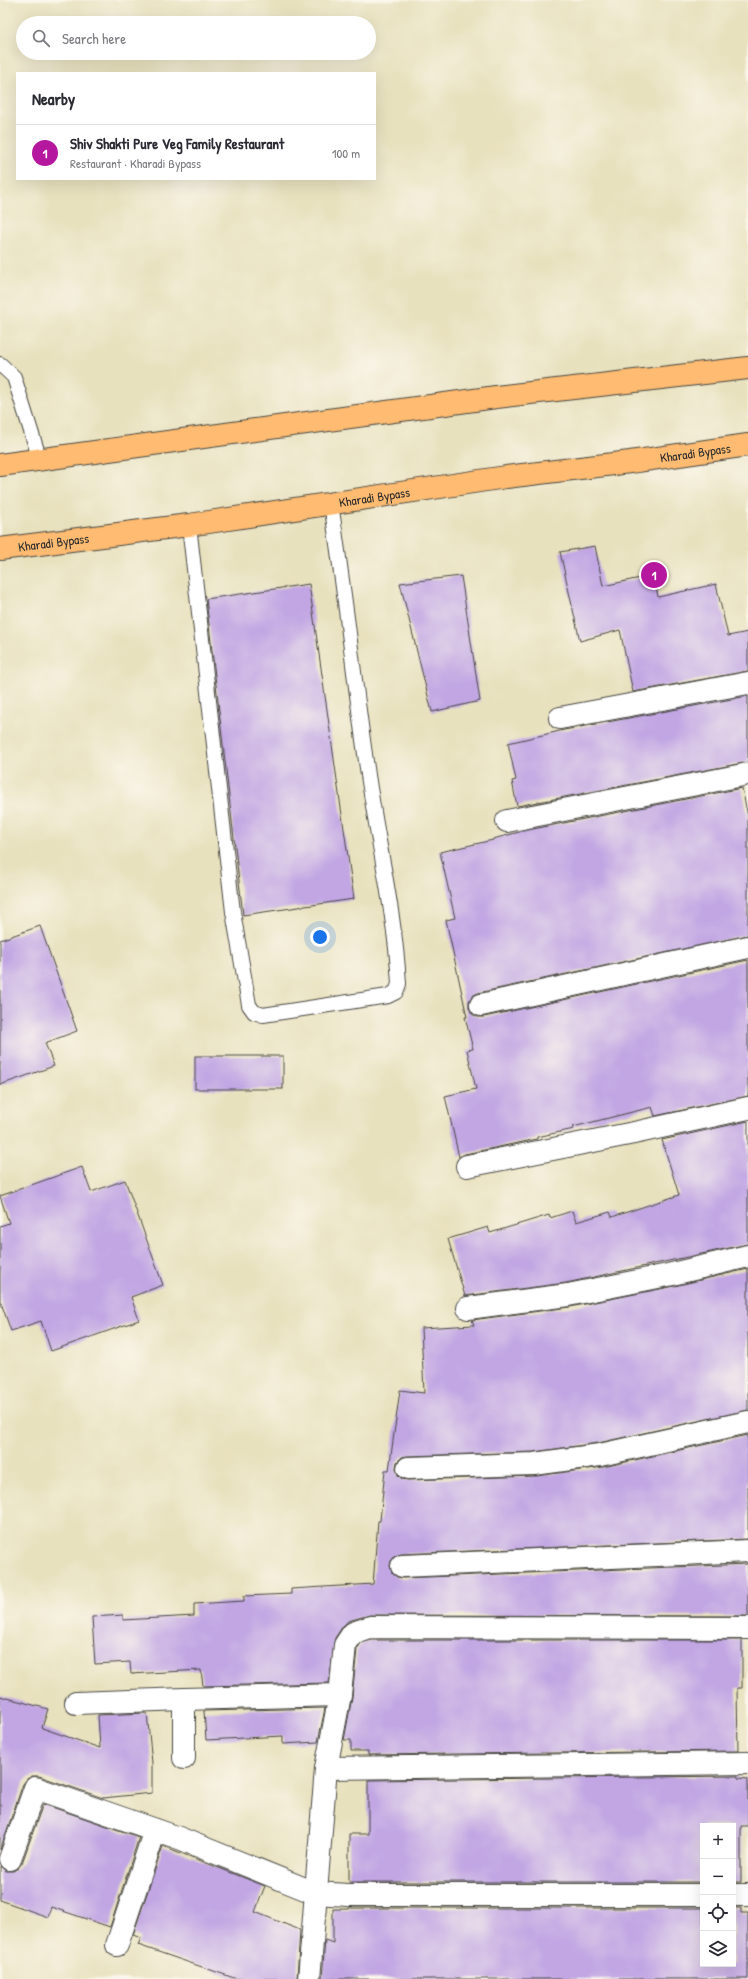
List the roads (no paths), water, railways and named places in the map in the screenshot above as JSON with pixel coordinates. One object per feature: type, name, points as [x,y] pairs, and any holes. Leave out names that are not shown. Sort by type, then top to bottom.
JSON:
[{"type":"highway","points":[[0,465],[496,397],[748,368]]},
{"type":"highway","name":"Kharadi Bypass","points":[[0,549],[189,525],[506,477],[630,462],[748,445]]},
{"type":"street","points":[[560,718],[748,683]]},
{"type":"street","points":[[507,821],[748,774]]},
{"type":"street","points":[[481,1005],[748,947]]},
{"type":"street","points":[[467,1166],[634,1133],[748,1108]]},
{"type":"street","points":[[468,1308],[568,1295],[668,1275],[748,1256]]},
{"type":"street","points":[[408,1468],[534,1464],[600,1455],[748,1422]]},
{"type":"street","points":[[402,1566],[748,1551]]},
{"type":"street","points":[[309,1979],[326,1768],[340,1695],[345,1646],[353,1633],[370,1627],[748,1628]]},
{"type":"street","points":[[76,1703],[340,1695]]},
{"type":"street","points":[[184,1699],[184,1758]]},
{"type":"street","points":[[326,1768],[748,1763]]},
{"type":"street","points":[[10,1859],[36,1788],[155,1830],[315,1893],[356,1895],[700,1895]]},
{"type":"street","points":[[117,1944],[155,1830]]},
{"type":"street","points":[[736,1895],[748,1895]]},
{"type":"lane","points":[[0,364],[14,377],[40,460]]},
{"type":"lane","points":[[189,525],[233,912],[249,1005],[254,1012],[264,1015],[388,996],[396,992],[399,984],[392,914],[367,769],[345,589],[331,504]]},
{"type":"place","name":"Shiv Shakti Pure Veg Family Restaurant","points":[[654,575]]}]
